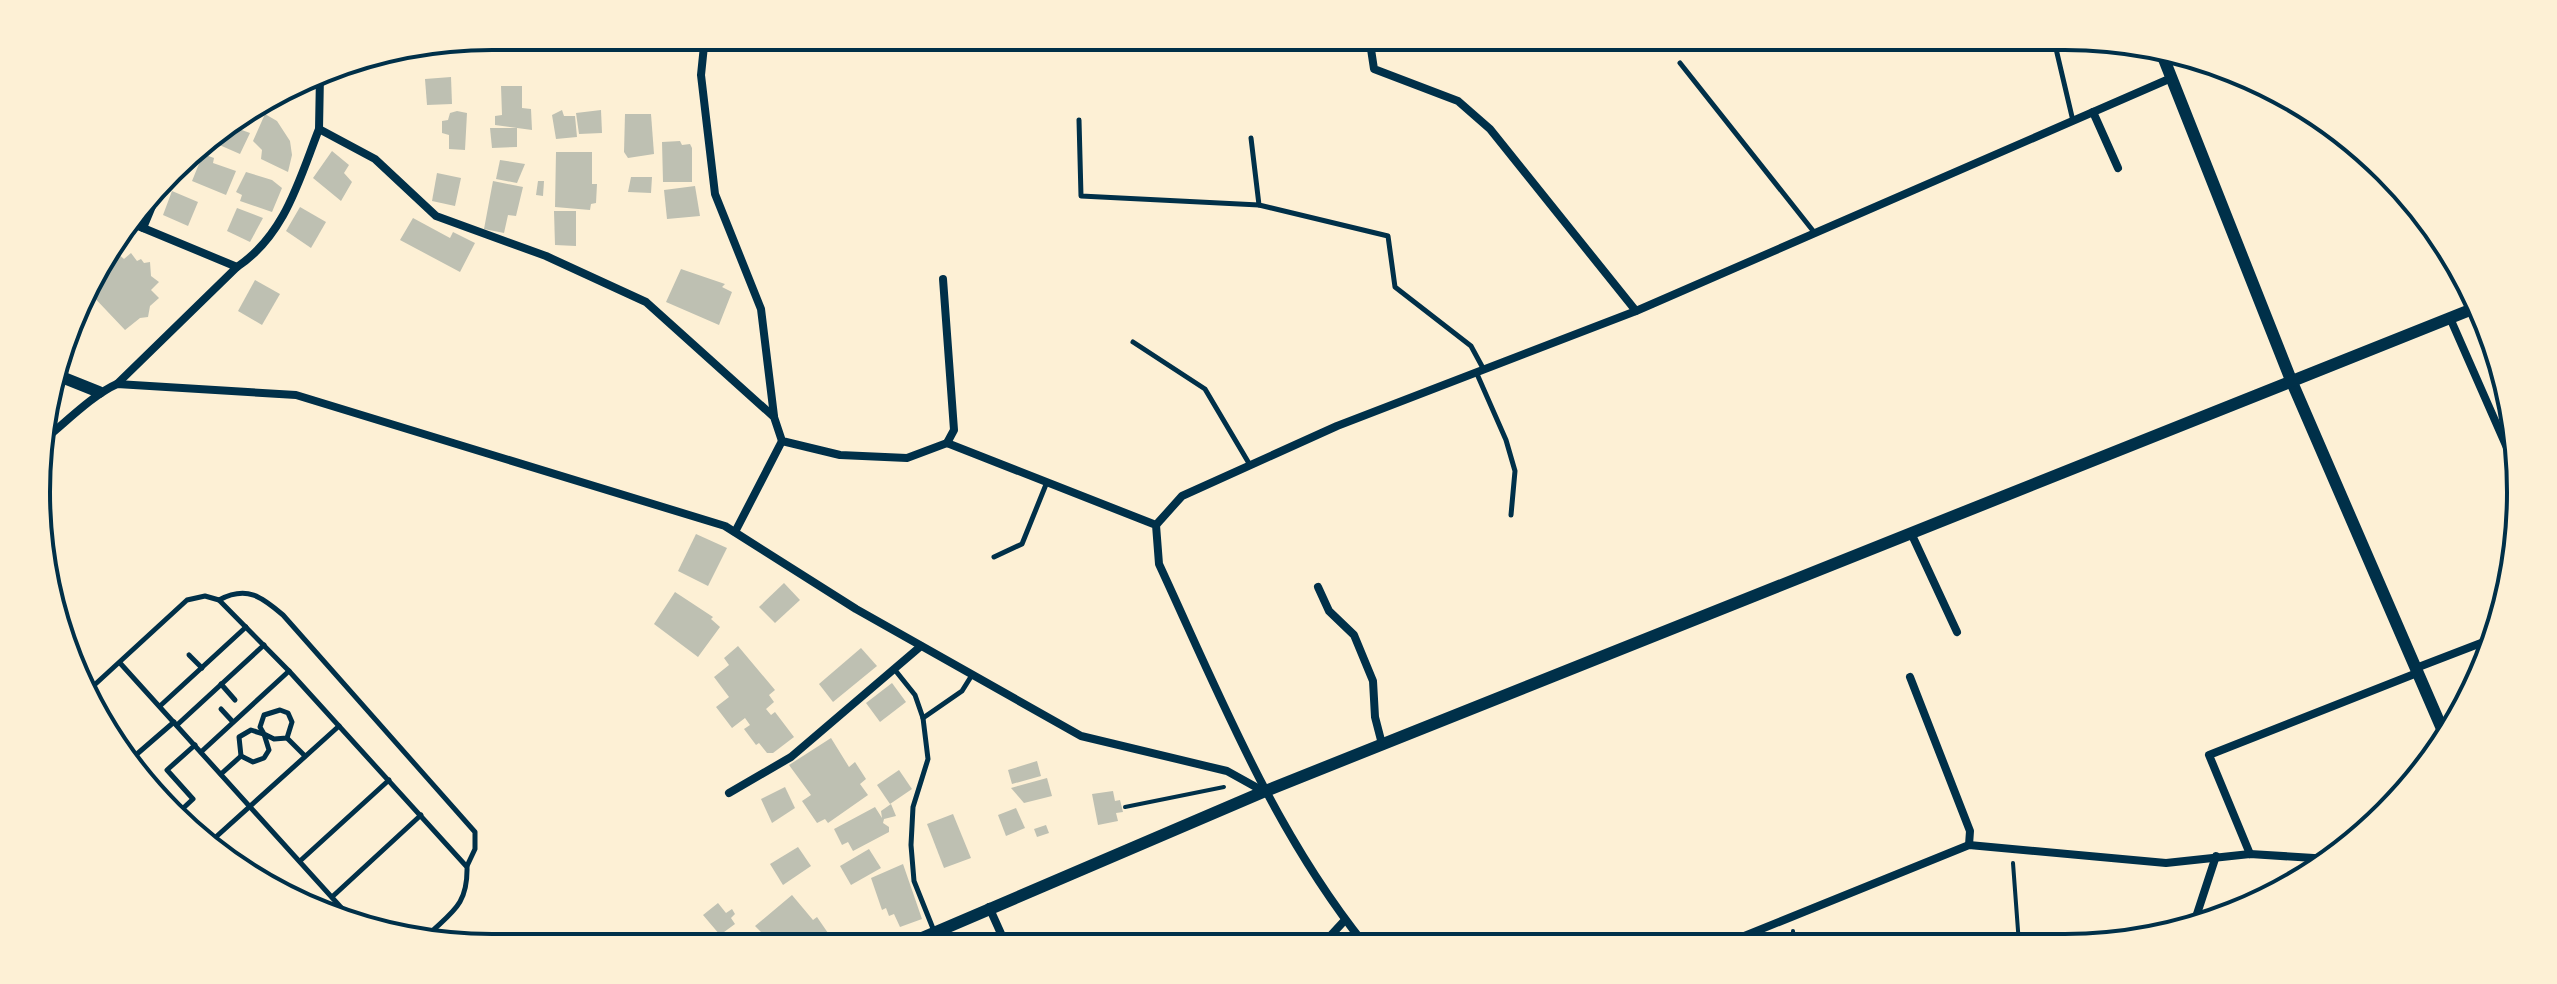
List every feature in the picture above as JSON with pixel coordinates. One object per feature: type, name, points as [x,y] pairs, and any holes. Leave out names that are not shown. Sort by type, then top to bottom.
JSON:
[{"type":"street","points":[[704,50],[701,75],[715,194],[761,309],[774,417],[782,441],[735,532]]},
{"type":"street","points":[[1371,50],[1374,69],[1458,101],[1490,129],[1636,311]]},
{"type":"street","points":[[2163,61],[2291,380],[2440,726]]},
{"type":"street","points":[[1356,934],[1263,792],[1159,564],[1156,525],[1182,496],[1337,426],[1636,311],[2169,79]]},
{"type":"street","points":[[54,432],[80,413],[99,392],[117,384],[237,267],[256,255],[284,218],[319,129],[320,85]]},
{"type":"street","points":[[2093,112],[2118,168]]},
{"type":"street","points":[[319,129],[375,159],[436,216],[546,256],[646,302],[774,417]]},
{"type":"street","points":[[143,228],[149,214]]},
{"type":"street","points":[[139,226],[237,267]]},
{"type":"street","points":[[782,441],[840,455],[907,458],[947,443],[954,430],[943,279]]},
{"type":"street","points":[[930,934],[1263,792],[2467,311]]},
{"type":"street","points":[[2450,318],[2504,440]]},
{"type":"street","points":[[65,378],[99,392]]},
{"type":"street","points":[[117,384],[296,395],[725,526],[856,609],[1081,736],[1227,771],[1263,792]]},
{"type":"street","points":[[947,443],[1156,525]]},
{"type":"street","points":[[1911,533],[1957,632]]},
{"type":"street","points":[[1318,587],[1329,611],[1354,635],[1373,681],[1375,717],[1382,744]]},
{"type":"street","points":[[2250,854],[2209,755],[2480,644]]},
{"type":"street","points":[[729,793],[791,757],[921,646]]},
{"type":"street","points":[[1910,677],[1970,831],[1969,845]]},
{"type":"street","points":[[1749,934],[1969,845],[2166,863],[2250,854],[2314,858]]},
{"type":"street","points":[[2197,914],[2216,856]]},
{"type":"street","points":[[989,907],[1001,934]]},
{"type":"street","points":[[1332,934],[1345,920]]},
{"type":"lane","points":[[2056,50],[2073,121]]},
{"type":"lane","points":[[1680,63],[1815,233]]},
{"type":"lane","points":[[1079,120],[1081,196],[1259,205],[1388,236],[1395,287],[1471,346],[1515,471],[1511,515]]},
{"type":"lane","points":[[1251,138],[1259,205]]},
{"type":"lane","points":[[1133,342],[1205,389],[1250,465]]},
{"type":"lane","points":[[994,557],[1022,544],[1047,482]]},
{"type":"lane","points":[[219,600],[241,591],[258,594],[293,626],[475,832],[475,849],[467,867],[464,898],[455,912],[434,930]]},
{"type":"lane","points":[[95,685],[187,600],[205,596],[219,600],[289,671],[467,867]]},
{"type":"lane","points":[[160,706],[246,627]]},
{"type":"lane","points":[[136,755],[264,645]]},
{"type":"lane","points":[[189,655],[202,668]]},
{"type":"lane","points":[[120,663],[340,906]]},
{"type":"lane","points":[[895,670],[915,695],[923,718],[928,759],[913,807],[911,845],[914,881],[934,932]]},
{"type":"lane","points":[[201,752],[289,671]]},
{"type":"lane","points":[[923,718],[962,691],[972,675]]},
{"type":"lane","points":[[221,684],[235,700]]},
{"type":"lane","points":[[221,709],[233,722]]},
{"type":"lane","points":[[241,756],[253,762],[264,758],[269,750],[261,719],[272,711],[288,713],[292,722],[287,738]]},
{"type":"lane","points":[[216,837],[339,726]]},
{"type":"lane","points":[[241,756],[239,737],[251,730],[281,740],[287,738]]},
{"type":"lane","points":[[287,738],[305,756]]},
{"type":"lane","points":[[183,808],[193,799],[167,770],[195,745]]},
{"type":"lane","points":[[221,774],[241,756]]},
{"type":"lane","points":[[300,861],[389,780]]},
{"type":"lane","points":[[332,897],[421,815]]},
{"type":"path","points":[[1125,807],[1247,782]]},
{"type":"path","points":[[2012,851],[2018,934]]},
{"type":"building","points":[[451,77],[452,104],[427,105],[425,79]]},
{"type":"building","points":[[501,86],[522,86],[522,108],[531,109],[532,130],[495,125],[495,116],[502,115]]},
{"type":"building","points":[[562,110],[564,116],[575,116],[577,137],[556,139],[552,115]]},
{"type":"building","points":[[601,110],[602,133],[579,134],[576,113]]},
{"type":"building","points":[[450,113],[467,113],[465,150],[449,149],[449,135],[442,133],[442,121],[448,120]]},
{"type":"building","points":[[265,114],[277,121],[290,141],[292,155],[288,172],[261,159],[262,150],[253,141]]},
{"type":"building","points":[[625,114],[651,114],[654,154],[628,158],[624,152]]},
{"type":"building","points":[[490,128],[517,128],[517,147],[492,148]]},
{"type":"building","points":[[239,129],[250,133],[240,154],[219,145]]},
{"type":"building","points":[[680,141],[682,145],[690,144],[692,148],[692,182],[663,182],[662,142]]},
{"type":"building","points":[[332,151],[349,165],[344,173],[352,182],[341,201],[313,178]]},
{"type":"building","points":[[556,152],[592,152],[592,184],[597,184],[596,203],[591,204],[590,210],[555,207]]},
{"type":"building","points":[[206,155],[214,158],[213,163],[236,171],[226,195],[192,181],[200,161]]},
{"type":"building","points":[[500,160],[525,164],[517,183],[496,179]]},
{"type":"building","points":[[246,172],[272,180],[282,188],[272,212],[240,201],[242,195],[236,192]]},
{"type":"building","points":[[437,173],[461,178],[455,206],[432,201]]},
{"type":"building","points":[[631,177],[652,177],[651,193],[628,192]]},
{"type":"building","points":[[493,181],[523,187],[516,216],[508,215],[504,233],[484,229]]},
{"type":"building","points":[[538,181],[544,181],[543,196],[536,195]]},
{"type":"building","points":[[695,186],[700,216],[667,219],[664,190]]},
{"type":"building","points":[[172,191],[198,202],[188,226],[163,215]]},
{"type":"building","points":[[300,207],[326,222],[311,248],[286,231]]},
{"type":"building","points":[[237,208],[263,218],[250,242],[227,231]]},
{"type":"building","points":[[554,211],[576,211],[576,246],[555,245]]},
{"type":"building","points":[[413,218],[450,238],[453,232],[475,243],[460,272],[400,240]]},
{"type":"building","points":[[131,253],[137,261],[150,262],[151,276],[159,282],[151,290],[159,298],[150,306],[148,317],[140,318],[125,330],[95,299],[119,255],[124,259]]},
{"type":"building","points":[[681,269],[725,284],[722,287],[732,292],[719,325],[666,302]]},
{"type":"building","points":[[255,280],[280,294],[262,325],[238,311]]},
{"type":"building","points":[[696,534],[727,548],[708,586],[678,571]]},
{"type":"building","points":[[784,583],[800,600],[775,623],[759,607]]},
{"type":"building","points":[[675,592],[713,617],[711,619],[720,627],[698,657],[654,624]]},
{"type":"building","points":[[738,646],[775,690],[769,695],[774,702],[766,709],[771,715],[775,712],[794,737],[773,753],[767,753],[759,743],[756,745],[744,729],[750,725],[745,718],[732,728],[716,707],[729,697],[714,677],[729,665],[724,658]]},
{"type":"building","points":[[861,648],[877,666],[833,702],[819,684]]},
{"type":"building","points":[[892,683],[906,702],[880,722],[866,703]]},
{"type":"building","points":[[831,738],[849,767],[855,762],[866,779],[860,784],[868,795],[828,823],[825,819],[817,823],[802,801],[811,795],[789,765]]},
{"type":"building","points":[[1037,761],[1041,776],[1012,784],[1008,770]]},
{"type":"building","points":[[899,770],[912,789],[890,804],[877,785]]},
{"type":"building","points":[[1047,778],[1052,796],[1024,803],[1011,788]]},
{"type":"building","points":[[785,787],[795,808],[772,823],[761,799]]},
{"type":"building","points":[[1113,791],[1115,801],[1120,800],[1123,812],[1116,813],[1118,821],[1098,825],[1092,794]]},
{"type":"building","points":[[891,804],[896,816],[884,819],[883,823],[889,827],[889,832],[853,851],[848,842],[842,845],[834,829],[875,807],[882,818],[881,811]]},
{"type":"building","points":[[1016,808],[1025,828],[1006,836],[998,815]]},
{"type":"building","points":[[953,814],[971,858],[944,868],[927,824]]},
{"type":"building","points":[[1046,825],[1049,833],[1037,837],[1034,829]]},
{"type":"building","points":[[798,847],[811,866],[783,885],[770,864]]},
{"type":"building","points":[[869,849],[881,868],[851,885],[840,866]]},
{"type":"building","points":[[903,864],[922,919],[900,927],[894,914],[889,916],[886,908],[882,910],[871,878]]},
{"type":"building","points":[[792,895],[813,920],[817,917],[828,933],[763,934],[755,926]]},
{"type":"building","points":[[718,903],[726,913],[732,909],[735,914],[731,918],[735,924],[719,934],[703,915]]}]
